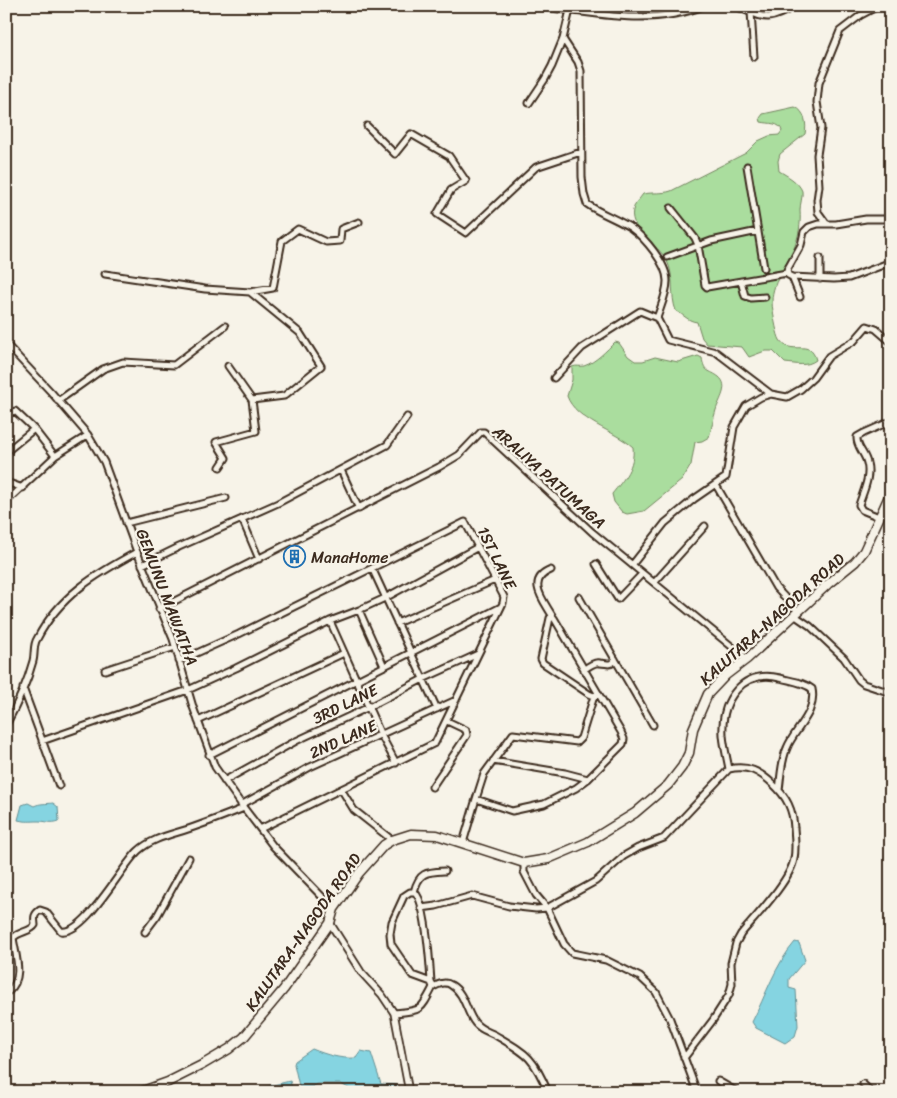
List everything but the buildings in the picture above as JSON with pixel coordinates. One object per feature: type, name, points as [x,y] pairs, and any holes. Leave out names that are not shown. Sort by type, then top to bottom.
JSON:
[{"type":"main road","name":"KALUTARA-NAGODA ROAD","points":[[140,1092],[168,1082],[202,1065],[244,1038],[284,989],[330,923],[334,909],[359,873],[384,845],[392,840],[411,834],[437,835],[524,862],[548,859],[588,842],[635,813],[668,785],[682,767],[689,752],[693,728],[708,694],[726,675],[747,659],[855,562],[864,551],[891,492]]},
{"type":"street","points":[[538,6],[641,18],[690,11],[703,6]]},
{"type":"street","points":[[735,6],[763,18],[771,18],[795,6]]},
{"type":"street","points":[[826,224],[818,212],[817,200],[819,186],[817,155],[822,128],[817,102],[819,83],[840,31],[861,15],[878,6]]},
{"type":"street","points":[[529,103],[545,79],[563,39],[570,10]]},
{"type":"street","points":[[751,12],[754,57]]},
{"type":"street","points":[[563,39],[581,70],[581,152],[584,194],[588,204],[632,229],[650,247],[665,268],[667,288],[657,318]]},
{"type":"street","points":[[367,126],[394,154],[411,134],[449,156],[466,181],[451,190],[437,214],[466,233],[536,167],[581,152]]},
{"type":"street","points":[[747,166],[764,268]]},
{"type":"street","points":[[671,208],[695,238],[705,285],[710,287],[787,273],[792,277],[800,297]]},
{"type":"street","points":[[787,273],[801,245],[804,232],[809,227],[866,219],[891,219]]},
{"type":"street","points":[[105,274],[205,289],[250,292],[274,288],[282,241],[298,229],[326,242],[340,240],[341,229],[359,222]]},
{"type":"street","points":[[667,257],[698,245],[758,231]]},
{"type":"street","points":[[820,258],[820,279]]},
{"type":"street","points":[[792,277],[820,279],[849,278],[891,262]]},
{"type":"street","points":[[741,281],[745,296],[751,298],[765,297]]},
{"type":"street","points":[[250,292],[300,333],[321,366],[284,396],[252,400]]},
{"type":"street","points":[[554,378],[582,348],[640,311],[657,318],[668,340],[716,352],[771,394],[787,397],[812,378],[829,356],[854,340],[867,326],[876,329],[891,342]]},
{"type":"street","points":[[58,400],[103,370],[124,362],[174,365],[225,326]]},
{"type":"street","name":"GEMUNU MAWATHA","points":[[6,344],[88,435],[104,462],[159,610],[175,647],[210,755],[224,781],[273,846],[334,909]]},
{"type":"street","points":[[220,467],[226,458],[216,442],[256,431],[252,400],[228,366]]},
{"type":"street","points":[[632,565],[665,523],[694,499],[726,477],[734,427],[742,411],[752,402],[771,394]]},
{"type":"street","points":[[6,414],[15,412],[34,429],[56,456]]},
{"type":"street","points":[[142,565],[278,504],[387,445],[406,417]]},
{"type":"street","points":[[879,518],[862,510],[859,505],[868,474],[865,456],[857,442],[857,437],[891,421]]},
{"type":"street","points":[[6,452],[34,429]]},
{"type":"street","name":"ARALIYA PATUMAGA","points":[[159,610],[459,456],[481,432],[484,432],[592,532],[747,659]]},
{"type":"street","points":[[6,502],[56,456],[88,435]]},
{"type":"street","points":[[342,470],[359,509]]},
{"type":"street","points":[[6,482],[23,488]]},
{"type":"street","points":[[716,485],[776,588],[796,613],[844,658],[859,680],[864,684],[891,693]]},
{"type":"street","points":[[126,523],[226,498]]},
{"type":"street","points":[[242,519],[259,559]]},
{"type":"street","name":"1ST LANE","points":[[179,661],[239,634],[465,522],[504,597],[479,654],[435,743],[260,829]]},
{"type":"street","points":[[654,582],[705,526]]},
{"type":"street","points":[[42,742],[188,690],[330,621],[386,598],[478,547]]},
{"type":"street","points":[[6,725],[34,660],[36,640],[63,602],[86,582],[137,552]]},
{"type":"street","points":[[596,564],[618,599],[642,574]]},
{"type":"street","points":[[372,568],[437,709]]},
{"type":"street","points":[[476,799],[507,811],[523,810],[544,804],[588,779],[623,744],[624,739],[596,695],[584,670],[537,588],[537,582],[545,572],[551,570]]},
{"type":"street","points":[[397,623],[495,580]]},
{"type":"street","points":[[579,597],[653,725]]},
{"type":"street","points":[[210,755],[501,607]]},
{"type":"street","points":[[358,610],[384,666]]},
{"type":"street","points":[[553,617],[548,620],[541,659],[543,664],[589,694],[596,695]]},
{"type":"street","points":[[330,621],[396,763]]},
{"type":"street","points":[[105,670],[175,647]]},
{"type":"street","points":[[198,721],[344,652]]},
{"type":"street","name":"3RD LANE","points":[[224,781],[296,741],[369,708],[423,679],[479,654]]},
{"type":"street","points":[[584,670],[596,663],[609,665],[615,659]]},
{"type":"street","points":[[729,769],[723,733],[727,707],[731,697],[740,687],[756,676],[772,676],[807,684],[812,689],[814,695],[805,721],[787,747],[783,760],[779,790]]},
{"type":"street","points":[[23,687],[59,786]]},
{"type":"street","points":[[462,843],[484,774],[513,734],[577,742],[581,738],[596,695]]},
{"type":"street","name":"2ND LANE","points":[[9,991],[15,986],[19,975],[13,938],[34,928],[34,917],[40,910],[46,912],[61,932],[71,930],[86,918],[138,851],[163,837],[243,806],[310,767],[456,700]]},
{"type":"street","points":[[432,787],[467,735],[466,730],[447,721]]},
{"type":"street","points":[[493,762],[565,773],[588,779]]},
{"type":"street","points":[[421,908],[472,896],[509,906],[536,909],[547,908],[596,881],[624,856],[638,848],[664,838],[729,769],[752,769],[779,790],[791,807],[795,848],[794,861],[788,875],[739,939],[731,963],[732,984],[729,995],[713,1020],[684,1058]]},
{"type":"street","points":[[341,789],[354,810],[392,840]]},
{"type":"street","points":[[144,932],[157,916],[189,858]]},
{"type":"street","points":[[524,862],[524,872],[536,895],[547,908],[564,944],[572,953],[606,960],[640,977],[656,992],[670,1019],[697,1092]]},
{"type":"street","points":[[414,892],[416,882],[422,875],[445,871]]},
{"type":"street","points":[[394,1013],[419,1010],[423,1006],[432,985],[428,941],[418,895],[414,892]]},
{"type":"street","points":[[414,892],[404,896],[392,922],[391,944],[412,975],[432,985],[449,983],[458,989],[474,1022],[482,1030],[521,1051],[532,1060],[539,1070],[548,1092]]},
{"type":"street","points":[[330,923],[361,972],[382,995],[394,1013],[409,1092]]},
{"type":"street","points":[[718,1081],[737,1092]]},
{"type":"street","points":[[863,1084],[871,1092]]},
{"type":"green space","points":[[795,107],[801,111],[804,118],[805,134],[780,154],[778,161],[779,171],[795,182],[802,191],[800,226],[793,251],[775,286],[772,302],[780,340],[789,347],[805,348],[813,353],[816,360],[809,364],[785,363],[773,351],[765,351],[749,357],[742,347],[707,344],[702,338],[697,322],[676,311],[671,273],[667,261],[638,229],[633,215],[634,207],[643,194],[671,191],[746,153],[758,141],[769,136],[779,135],[782,131],[779,126],[761,122],[760,118],[763,114]]},
{"type":"green space","points":[[615,342],[619,343],[628,356],[635,361],[643,361],[655,357],[678,362],[698,356],[702,358],[706,369],[719,377],[724,385],[709,437],[695,442],[691,465],[682,480],[644,511],[627,514],[622,512],[614,502],[612,494],[630,467],[633,447],[578,412],[567,396],[572,380],[572,367],[584,366],[593,362]]},
{"type":"water","points":[[28,803],[34,806],[53,803],[58,807],[59,821],[18,820],[22,805]]},
{"type":"water","points":[[795,942],[799,943],[805,960],[789,979],[789,988],[796,990],[798,1026],[795,1036],[785,1043],[756,1028],[752,1022],[776,970]]},
{"type":"water","points":[[312,1049],[344,1058],[356,1058],[361,1051],[371,1053],[381,1084],[397,1085],[399,1092],[356,1092],[341,1084],[318,1084],[302,1088],[299,1086],[294,1064],[295,1061]]},
{"type":"water","points":[[290,1081],[293,1091],[266,1092],[265,1087]]},
{"type":"place","name":"ManaHome","points":[[295,557]]}]
